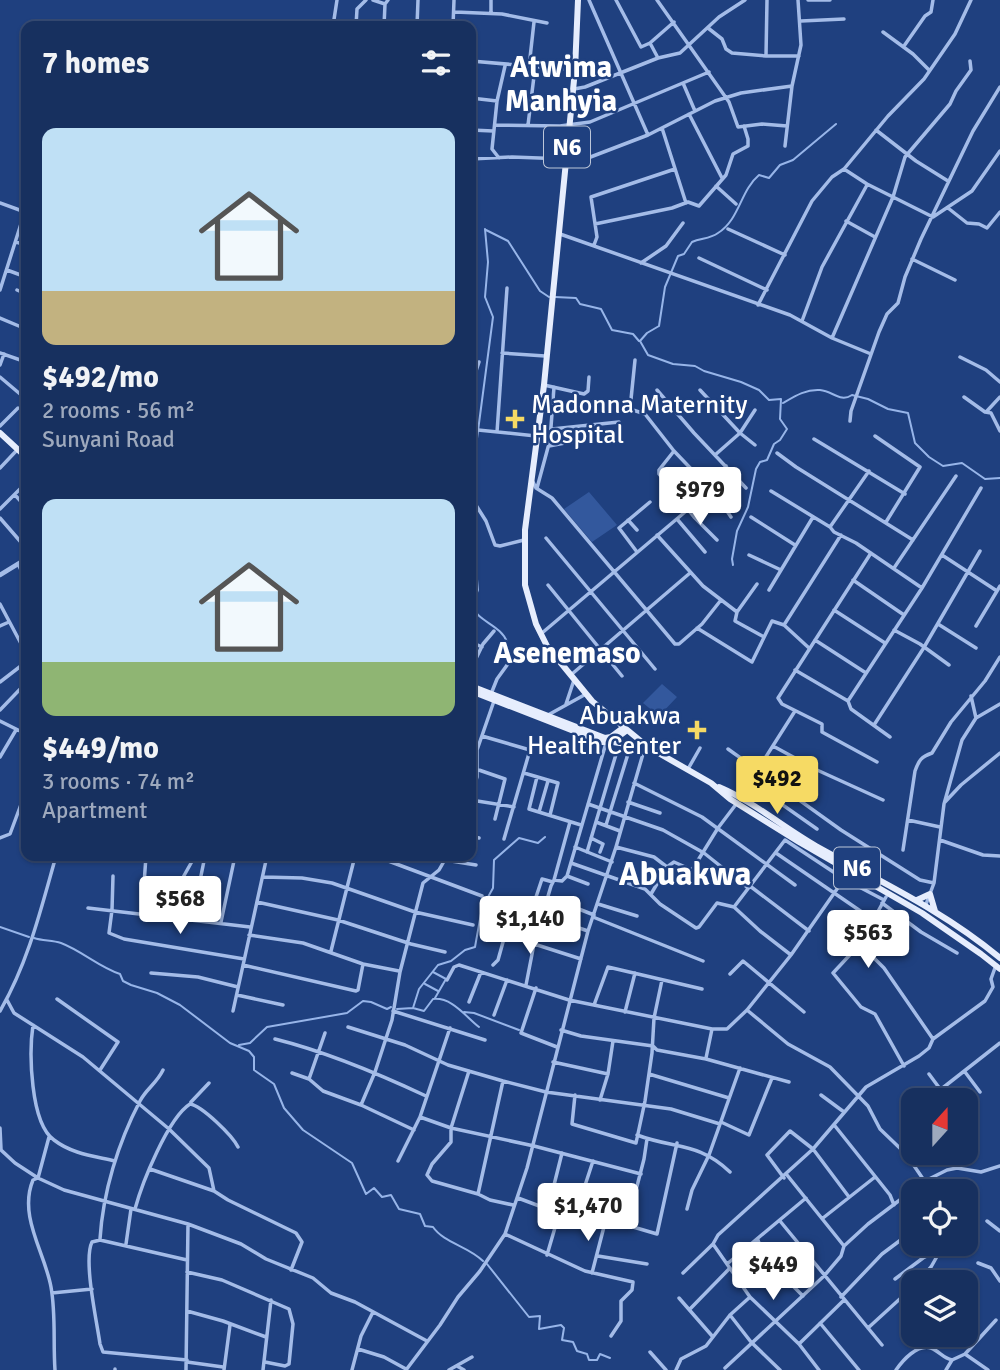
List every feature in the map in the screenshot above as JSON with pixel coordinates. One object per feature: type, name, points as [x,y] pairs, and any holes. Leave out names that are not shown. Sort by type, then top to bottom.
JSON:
[{"type":"main road","name":"N6","points":[[578,0],[575,70],[547,356],[524,540],[527,594],[541,634],[547,646],[586,694],[615,722],[647,747],[813,845],[917,900],[924,909],[934,911],[1000,958]]},
{"type":"main road","points":[[0,433],[21,452]]},
{"type":"main road","points":[[476,690],[609,742],[647,747]]},
{"type":"main road","points":[[493,697],[605,738],[625,729]]},
{"type":"main road","points":[[615,722],[615,734]]},
{"type":"main road","points":[[609,742],[625,729]]},
{"type":"main road","name":"N6","points":[[739,800],[813,851],[924,909],[998,967]]},
{"type":"main road","points":[[917,900],[930,894],[934,911]]},
{"type":"street","points":[[334,21],[337,0]]},
{"type":"street","points":[[356,21],[357,9],[366,0]]},
{"type":"street","points":[[373,0],[387,2],[385,21]]},
{"type":"street","points":[[417,21],[418,0]]},
{"type":"street","points":[[454,0],[454,21]]},
{"type":"street","points":[[491,0],[491,13]]},
{"type":"street","points":[[589,0],[648,135]]},
{"type":"street","points":[[618,0],[640,46],[650,43],[674,22]]},
{"type":"street","points":[[657,0],[732,107],[737,126],[787,125]]},
{"type":"street","points":[[766,0],[766,56]]},
{"type":"street","points":[[785,146],[792,86],[802,40],[799,0]]},
{"type":"street","points":[[808,0],[830,0]]},
{"type":"street","points":[[904,46],[925,16],[931,12],[933,0]]},
{"type":"street","points":[[758,306],[812,201],[832,177],[844,169],[930,71],[955,34],[971,0]]},
{"type":"street","points":[[572,89],[621,74],[658,58],[676,55],[691,46],[719,17],[741,1]]},
{"type":"street","points":[[455,12],[511,15],[547,23]]},
{"type":"street","points":[[801,21],[844,19]]},
{"type":"street","points":[[529,67],[534,22]]},
{"type":"street","points":[[708,28],[722,40],[729,52],[799,56]]},
{"type":"street","points":[[883,32],[904,46],[930,71]]},
{"type":"street","points":[[650,43],[658,58]]},
{"type":"street","points":[[832,338],[893,197],[903,162],[950,104],[971,71],[971,61]]},
{"type":"street","points":[[476,62],[575,70]]},
{"type":"street","points":[[499,158],[492,149],[497,101],[505,65]]},
{"type":"street","points":[[528,125],[535,68]]},
{"type":"street","points":[[495,125],[569,125],[590,122],[709,72]]},
{"type":"street","points":[[683,82],[695,111]]},
{"type":"street","points":[[476,159],[565,163],[648,135],[725,97],[792,86]]},
{"type":"street","points":[[850,421],[871,354],[887,314],[899,300],[912,258],[973,131],[1000,87]]},
{"type":"street","points":[[476,99],[497,101]]},
{"type":"street","points":[[690,114],[723,179]]},
{"type":"street","points":[[595,224],[672,208],[686,202],[699,206],[723,179],[731,165],[733,154],[748,146],[744,126]]},
{"type":"street","points":[[662,127],[686,202]]},
{"type":"street","points":[[476,130],[494,131]]},
{"type":"street","points":[[876,130],[948,181]]},
{"type":"street","points":[[933,217],[976,187],[1000,151]]},
{"type":"street","points":[[594,245],[597,237],[591,197],[675,169]]},
{"type":"street","points":[[844,169],[867,184],[933,217]]},
{"type":"street","points":[[802,321],[822,267],[867,184]]},
{"type":"street","points":[[716,186],[736,204]]},
{"type":"street","points":[[0,203],[21,209]]},
{"type":"street","points":[[948,208],[967,223],[979,223],[987,228],[1000,212]]},
{"type":"street","points":[[846,222],[876,237]]},
{"type":"street","points":[[641,263],[666,246],[683,223]]},
{"type":"street","points":[[0,290],[21,226]]},
{"type":"street","points":[[728,229],[785,255]]},
{"type":"street","points":[[558,234],[802,321],[832,338],[871,354]]},
{"type":"street","points":[[16,242],[21,244]]},
{"type":"street","points":[[699,258],[767,290]]},
{"type":"street","points":[[912,258],[956,280]]},
{"type":"street","points":[[6,270],[21,275]]},
{"type":"street","points":[[497,432],[507,288]]},
{"type":"street","points":[[17,290],[21,292]]},
{"type":"street","points":[[0,318],[21,327]]},
{"type":"street","points":[[0,365],[2,353],[21,360]]},
{"type":"street","points":[[502,354],[547,356]]},
{"type":"street","points":[[960,357],[986,370],[999,381]]},
{"type":"street","points":[[635,360],[630,409],[645,414],[674,452],[710,488],[731,517]]},
{"type":"street","points":[[476,371],[479,362]]},
{"type":"street","points":[[999,381],[1000,374]]},
{"type":"street","points":[[0,377],[21,395]]},
{"type":"street","points":[[544,385],[586,394],[589,377]]},
{"type":"street","points":[[537,488],[552,429],[554,387]]},
{"type":"street","points":[[657,390],[746,488]]},
{"type":"street","points":[[700,390],[740,433],[755,445]]},
{"type":"street","points":[[964,397],[985,412],[992,413],[1000,431]]},
{"type":"street","points":[[985,412],[1000,397]]},
{"type":"street","points":[[0,426],[18,408]]},
{"type":"street","points":[[715,455],[740,433],[755,410]]},
{"type":"street","points":[[552,429],[619,422]]},
{"type":"street","points":[[478,430],[538,436]]},
{"type":"street","points":[[875,436],[919,466],[905,494],[886,522]]},
{"type":"street","points":[[549,446],[592,438]]},
{"type":"street","points":[[814,439],[905,494]]},
{"type":"street","points":[[0,468],[18,449]]},
{"type":"street","points":[[674,452],[658,472],[687,509],[717,540]]},
{"type":"street","points":[[777,453],[913,540]]},
{"type":"street","points":[[541,634],[677,519],[720,479],[726,466]]},
{"type":"street","points":[[830,527],[869,471]]},
{"type":"street","points":[[894,568],[956,476]]},
{"type":"street","points":[[531,481],[552,498],[645,611],[676,644],[697,628],[720,600]]},
{"type":"street","points":[[0,509],[21,488]]},
{"type":"street","points":[[848,701],[922,588],[981,488]]},
{"type":"street","points":[[771,491],[922,588]]},
{"type":"street","points":[[15,495],[21,500]]},
{"type":"street","points":[[637,552],[619,528],[650,502]]},
{"type":"street","points":[[476,505],[486,521],[495,545],[524,540]]},
{"type":"street","points":[[751,517],[795,545]]},
{"type":"street","points":[[769,590],[813,517]]},
{"type":"street","points":[[0,518],[21,542]]},
{"type":"street","points":[[677,519],[705,552]]},
{"type":"street","points":[[628,520],[637,530]]},
{"type":"street","points":[[784,625],[841,535]]},
{"type":"street","points":[[657,536],[690,573],[737,612]]},
{"type":"street","points":[[546,538],[655,669]]},
{"type":"street","points":[[874,725],[923,649],[980,551]]},
{"type":"street","points":[[871,553],[778,698],[782,704],[822,724],[822,732],[877,762]]},
{"type":"street","points":[[749,555],[781,570]]},
{"type":"street","points":[[942,555],[999,589],[976,626]]},
{"type":"street","points":[[0,575],[21,562]]},
{"type":"street","points":[[18,564],[21,570]]},
{"type":"street","points":[[566,704],[572,678],[623,629],[690,573]]},
{"type":"street","points":[[853,580],[904,615]]},
{"type":"street","points":[[757,584],[737,612],[735,622],[765,637]]},
{"type":"street","points":[[548,585],[568,613],[622,676]]},
{"type":"street","points":[[0,604],[21,644]]},
{"type":"street","points":[[834,610],[885,644]]},
{"type":"street","points":[[697,628],[752,662],[772,621],[784,625],[810,648]]},
{"type":"street","points":[[0,626],[9,622]]},
{"type":"street","points":[[938,624],[976,648]]},
{"type":"street","points":[[476,659],[495,631]]},
{"type":"street","points":[[894,631],[920,644],[923,649],[949,665]]},
{"type":"street","points":[[815,640],[866,673]]},
{"type":"street","points":[[476,644],[482,647]]},
{"type":"street","points":[[903,850],[919,761],[923,756],[932,753],[951,722],[985,681],[1000,657]]},
{"type":"street","points":[[476,780],[476,757],[497,680],[510,661]]},
{"type":"street","points":[[0,682],[21,666]]},
{"type":"street","points":[[795,670],[848,701],[851,709],[890,737]]},
{"type":"street","points":[[0,710],[21,688]]},
{"type":"street","points":[[547,716],[586,694]]},
{"type":"street","points":[[971,696],[976,718]]},
{"type":"street","points":[[924,909],[934,883],[944,804],[962,740],[976,718],[1000,704]]},
{"type":"street","points":[[651,894],[667,867],[674,862],[692,870],[795,711]]},
{"type":"street","points":[[0,721],[21,732]]},
{"type":"street","points":[[0,757],[16,730]]},
{"type":"street","points":[[482,736],[530,750],[504,839]]},
{"type":"street","points":[[535,900],[542,880],[562,881],[567,876],[609,742]]},
{"type":"street","points":[[774,746],[817,770],[883,800]]},
{"type":"street","points":[[358,1349],[384,1357],[406,1370],[505,1234],[527,1168],[588,931],[647,747]]},
{"type":"street","points":[[688,769],[700,748]]},
{"type":"street","points":[[728,749],[841,830],[920,880],[934,883]]},
{"type":"street","points":[[587,852],[617,751]]},
{"type":"street","points":[[944,804],[961,785],[1000,753]]},
{"type":"street","points":[[606,825],[628,754]]},
{"type":"street","points":[[477,769],[505,778],[495,818]]},
{"type":"street","points":[[524,773],[558,784],[549,816]]},
{"type":"street","points":[[537,777],[529,808],[581,825]]},
{"type":"street","points":[[539,812],[548,780]]},
{"type":"street","points":[[750,782],[817,829]]},
{"type":"street","points":[[634,783],[702,817],[795,885]]},
{"type":"street","points":[[476,799],[514,807]]},
{"type":"street","points":[[628,802],[660,813]]},
{"type":"street","points":[[0,838],[10,834],[21,804]]},
{"type":"street","points":[[588,804],[663,830],[704,853],[809,931]]},
{"type":"street","points":[[908,820],[941,828]]},
{"type":"street","points":[[526,985],[534,944],[569,822]]},
{"type":"street","points":[[596,822],[620,831]]},
{"type":"street","points":[[476,837],[480,838]]},
{"type":"street","points":[[591,838],[603,844],[600,852]]},
{"type":"street","points":[[734,907],[785,840],[844,879],[884,900],[921,932],[957,953]]},
{"type":"street","points":[[940,840],[983,855],[1000,856]]},
{"type":"street","points":[[575,847],[612,862]]},
{"type":"street","points":[[616,847],[654,858],[667,867]]},
{"type":"street","points":[[775,852],[872,919]]},
{"type":"street","points":[[0,1012],[16,982],[38,920],[55,861]]},
{"type":"street","points":[[142,914],[146,861]]},
{"type":"street","points":[[176,918],[181,881],[192,861]]},
{"type":"street","points":[[192,920],[204,861]]},
{"type":"street","points":[[221,923],[234,861]]},
{"type":"street","points":[[233,1011],[266,861]]},
{"type":"street","points":[[331,951],[354,861]]},
{"type":"street","points":[[388,861],[482,896]]},
{"type":"street","points":[[361,1105],[386,1040],[407,941],[423,883],[439,870],[444,861]]},
{"type":"street","points":[[459,861],[477,865]]},
{"type":"street","points":[[571,863],[651,894],[660,904],[696,928],[718,903],[734,907],[791,954]]},
{"type":"street","points":[[113,876],[108,932],[124,939],[244,962],[356,991],[363,964]]},
{"type":"street","points":[[567,876],[588,884]]},
{"type":"street","points":[[263,877],[302,878],[346,887],[415,912],[473,925]]},
{"type":"street","points":[[447,980],[456,965],[569,1000],[712,1030],[723,1030],[731,1027],[769,983],[844,879]]},
{"type":"street","points":[[884,900],[860,944],[833,973],[861,1007],[875,1014],[904,1066]]},
{"type":"street","points":[[257,902],[338,920],[445,952]]},
{"type":"street","points":[[561,902],[703,961]]},
{"type":"street","points":[[598,904],[636,916]]},
{"type":"street","points":[[88,908],[250,927]]},
{"type":"street","points":[[496,932],[506,914]]},
{"type":"street","points":[[522,940],[530,915]]},
{"type":"street","points":[[551,919],[588,931]]},
{"type":"street","points":[[487,929],[581,959]]},
{"type":"street","points":[[249,935],[293,941],[331,951],[363,964],[400,972]]},
{"type":"street","points":[[493,965],[498,960],[505,935]]},
{"type":"street","points":[[860,944],[884,968],[933,1039]]},
{"type":"street","points":[[730,974],[743,961],[804,1012]]},
{"type":"street","points":[[683,1272],[713,1244],[718,1235],[813,1149],[869,1084],[904,1066],[929,1048],[933,1039],[985,1001],[993,988],[991,979],[998,967]]},
{"type":"street","points":[[594,1005],[607,968],[702,989]]},
{"type":"street","points":[[151,972],[198,977],[239,987]]},
{"type":"street","points":[[469,1002],[481,972]]},
{"type":"street","points":[[625,1012],[635,973]]},
{"type":"street","points":[[494,1015],[507,980]]},
{"type":"street","points":[[575,1095],[572,1124],[634,1143],[649,1074],[654,1018],[662,980]]},
{"type":"street","points":[[536,988],[521,1033],[557,1047]]},
{"type":"street","points":[[237,995],[283,1006]]},
{"type":"street","points":[[57,999],[118,1042],[100,1070]]},
{"type":"street","points":[[7,1000],[14,1013],[83,1057],[169,1129],[209,1168],[214,1191]]},
{"type":"street","points":[[747,1010],[798,1051],[825,1063],[859,1095],[886,1137],[901,1150]]},
{"type":"street","points":[[393,1012],[485,1040]]},
{"type":"street","points":[[33,1025],[30,1052],[34,1093],[49,1137],[68,1149],[116,1161]]},
{"type":"street","points":[[348,1027],[398,1042],[469,1071],[503,1081],[546,1092],[671,1109],[721,1123],[749,1135],[773,1077]]},
{"type":"street","points":[[398,1161],[420,1117],[450,1028]]},
{"type":"street","points":[[561,1030],[653,1046],[657,1050],[706,1059],[789,1082]]},
{"type":"street","points":[[706,1059],[712,1030]]},
{"type":"street","points":[[309,1079],[325,1033]]},
{"type":"street","points":[[275,1039],[375,1072],[426,1096]]},
{"type":"street","points":[[600,1100],[608,1074],[613,1041]]},
{"type":"street","points":[[945,1088],[1000,1043]]},
{"type":"street","points":[[553,1062],[608,1074]]},
{"type":"street","points":[[687,1209],[740,1068]]},
{"type":"street","points":[[100,1240],[104,1203],[116,1161],[139,1103],[163,1070]]},
{"type":"street","points":[[469,1071],[451,1128],[451,1142],[432,1164],[427,1175],[432,1181],[514,1205]]},
{"type":"street","points":[[965,1072],[980,1092]]},
{"type":"street","points":[[292,1073],[309,1079],[324,1091],[414,1130]]},
{"type":"street","points":[[649,1074],[730,1098]]},
{"type":"street","points":[[929,1074],[939,1088]]},
{"type":"street","points":[[478,1194],[503,1081]]},
{"type":"street","points":[[126,1244],[133,1209],[169,1129],[176,1116],[209,1083]]},
{"type":"street","points":[[821,1095],[844,1112]]},
{"type":"street","points":[[190,1104],[198,1106],[230,1135],[238,1147]]},
{"type":"street","points":[[420,1117],[451,1128],[532,1145],[641,1174]]},
{"type":"street","points":[[835,1126],[890,1195],[894,1206]]},
{"type":"street","points":[[0,1128],[0,1149],[38,1178],[104,1203],[188,1224],[227,1238],[266,1259],[313,1278],[331,1293],[427,1341]]},
{"type":"street","points":[[844,1246],[767,1155],[788,1131],[791,1131],[813,1149],[849,1197]]},
{"type":"street","points":[[637,1135],[677,1143],[709,1155],[730,1172]]},
{"type":"street","points":[[49,1137],[38,1178],[33,1180],[30,1188],[30,1213],[52,1293],[55,1370]]},
{"type":"street","points":[[627,1225],[647,1139]]},
{"type":"street","points":[[578,1206],[606,1219],[657,1234],[677,1143]]},
{"type":"street","points":[[548,1209],[562,1153]]},
{"type":"street","points":[[517,1197],[574,1219],[593,1161]]},
{"type":"street","points":[[928,1179],[957,1168],[981,1172],[1000,1166]]},
{"type":"street","points":[[150,1169],[214,1191],[299,1236],[302,1242],[291,1269]]},
{"type":"street","points":[[822,1218],[875,1177]]},
{"type":"street","points":[[725,1368],[824,1276],[841,1256],[844,1246],[868,1224],[901,1201],[890,1195]]},
{"type":"street","points":[[690,1309],[728,1266],[806,1198]]},
{"type":"street","points":[[547,1255],[559,1214]]},
{"type":"street","points":[[592,1273],[606,1219]]},
{"type":"street","points":[[780,1221],[882,1345]]},
{"type":"street","points":[[987,1221],[1000,1231]]},
{"type":"street","points":[[186,1370],[188,1224]]},
{"type":"street","points":[[505,1234],[592,1273],[634,1283],[632,1290],[621,1301],[621,1321],[611,1336]]},
{"type":"street","points":[[187,1260],[126,1244],[100,1240],[92,1242],[92,1289],[103,1352],[187,1361],[224,1369],[230,1325]]},
{"type":"street","points":[[758,1240],[759,1246],[778,1268],[782,1279],[803,1296]]},
{"type":"street","points":[[799,1344],[882,1254],[901,1240]]},
{"type":"street","points":[[713,1244],[750,1297],[799,1344],[819,1370]]},
{"type":"street","points":[[598,1255],[648,1264]]},
{"type":"street","points":[[895,1279],[926,1256]]},
{"type":"street","points":[[978,1263],[991,1268],[1000,1281]]},
{"type":"street","points":[[187,1272],[222,1280],[289,1309],[293,1318],[288,1364],[265,1362]]},
{"type":"street","points":[[52,1293],[92,1289]]},
{"type":"street","points":[[676,1370],[681,1359],[700,1350],[730,1315],[750,1297]]},
{"type":"street","points":[[868,1328],[901,1297]]},
{"type":"street","points":[[679,1298],[713,1338]]},
{"type":"street","points":[[263,1370],[271,1300]]},
{"type":"street","points":[[187,1311],[266,1337]]},
{"type":"street","points":[[352,1370],[373,1312]]},
{"type":"street","points":[[730,1315],[751,1342],[780,1370]]},
{"type":"street","points":[[946,1370],[952,1360],[965,1354],[996,1320]]},
{"type":"street","points":[[820,1324],[859,1370]]},
{"type":"street","points":[[896,1370],[908,1356],[922,1348],[931,1348],[952,1360]]},
{"type":"street","points":[[650,1352],[666,1370]]},
{"type":"street","points":[[965,1354],[988,1370]]},
{"type":"street","points":[[449,1370],[472,1357]]},
{"type":"street","points":[[457,1366],[464,1370]]},
{"type":"shaded area","points":[[589,492],[617,525],[592,542],[564,509]]},
{"type":"shaded area","points":[[662,684],[677,697],[659,716],[643,703]]},
{"type":"waterway","points":[[733,565],[737,531],[748,507],[756,469],[760,462],[767,460],[774,444],[787,429],[780,419],[781,399],[769,400],[759,390],[741,382],[695,366],[673,364],[648,355],[640,341],[659,326],[665,287],[678,256],[684,254],[692,242],[712,236],[725,227],[759,175],[769,178],[780,165],[793,160],[836,124]]},
{"type":"waterway","points":[[476,446],[493,317],[485,297],[488,262],[485,229]]},
{"type":"waterway","points":[[486,230],[508,241],[540,291],[549,297]]},
{"type":"waterway","points":[[555,297],[576,298],[580,304],[601,309],[612,330],[633,334],[639,341]]},
{"type":"waterway","points":[[783,403],[815,390],[844,398],[852,395],[868,399],[888,409],[908,413],[915,443],[943,466],[962,463],[985,479],[1000,478]]},
{"type":"waterway","points":[[476,568],[476,595]]},
{"type":"waterway","points":[[476,612],[500,631],[507,642]]},
{"type":"waterway","points":[[413,1008],[419,989],[438,965],[475,947],[482,908],[493,888],[494,860],[519,838],[538,843],[545,837]]},
{"type":"waterway","points":[[0,927],[29,937]]},
{"type":"waterway","points":[[34,938],[61,943],[76,950],[120,974],[123,981],[157,993],[180,1005],[230,1043],[249,1051],[254,1057],[254,1070],[274,1084],[284,1108],[303,1130],[352,1163],[366,1194],[374,1188],[382,1197],[391,1195],[399,1209],[420,1214],[425,1226],[433,1227],[443,1237],[483,1261]]},
{"type":"waterway","points":[[433,972],[446,979],[435,998]]},
{"type":"waterway","points":[[425,984],[438,991]]},
{"type":"waterway","points":[[397,1009],[413,1008],[424,1011],[433,999],[440,999],[458,1008],[479,1027]]},
{"type":"waterway","points":[[239,1045],[250,1043],[267,1027],[347,1013],[363,1001],[387,1009],[391,1007]]},
{"type":"waterway","points":[[464,1012],[474,1013],[519,1030]]},
{"type":"waterway","points":[[487,1264],[529,1317],[540,1316],[539,1329],[561,1325],[564,1328],[562,1340],[573,1342],[577,1351],[587,1354],[589,1360],[597,1360],[600,1354],[610,1358]]},
{"type":"place","name":"Madonna Maternity Hospital","points":[[515,419]]},
{"type":"place","name":"Abuakwa Health Center","points":[[697,730]]},
{"type":"district","name":"Atwima Manhyia","points":[[561,84]]},
{"type":"district","name":"Asenemaso","points":[[567,653]]},
{"type":"district","name":"Abuakwa","points":[[685,873]]}]
